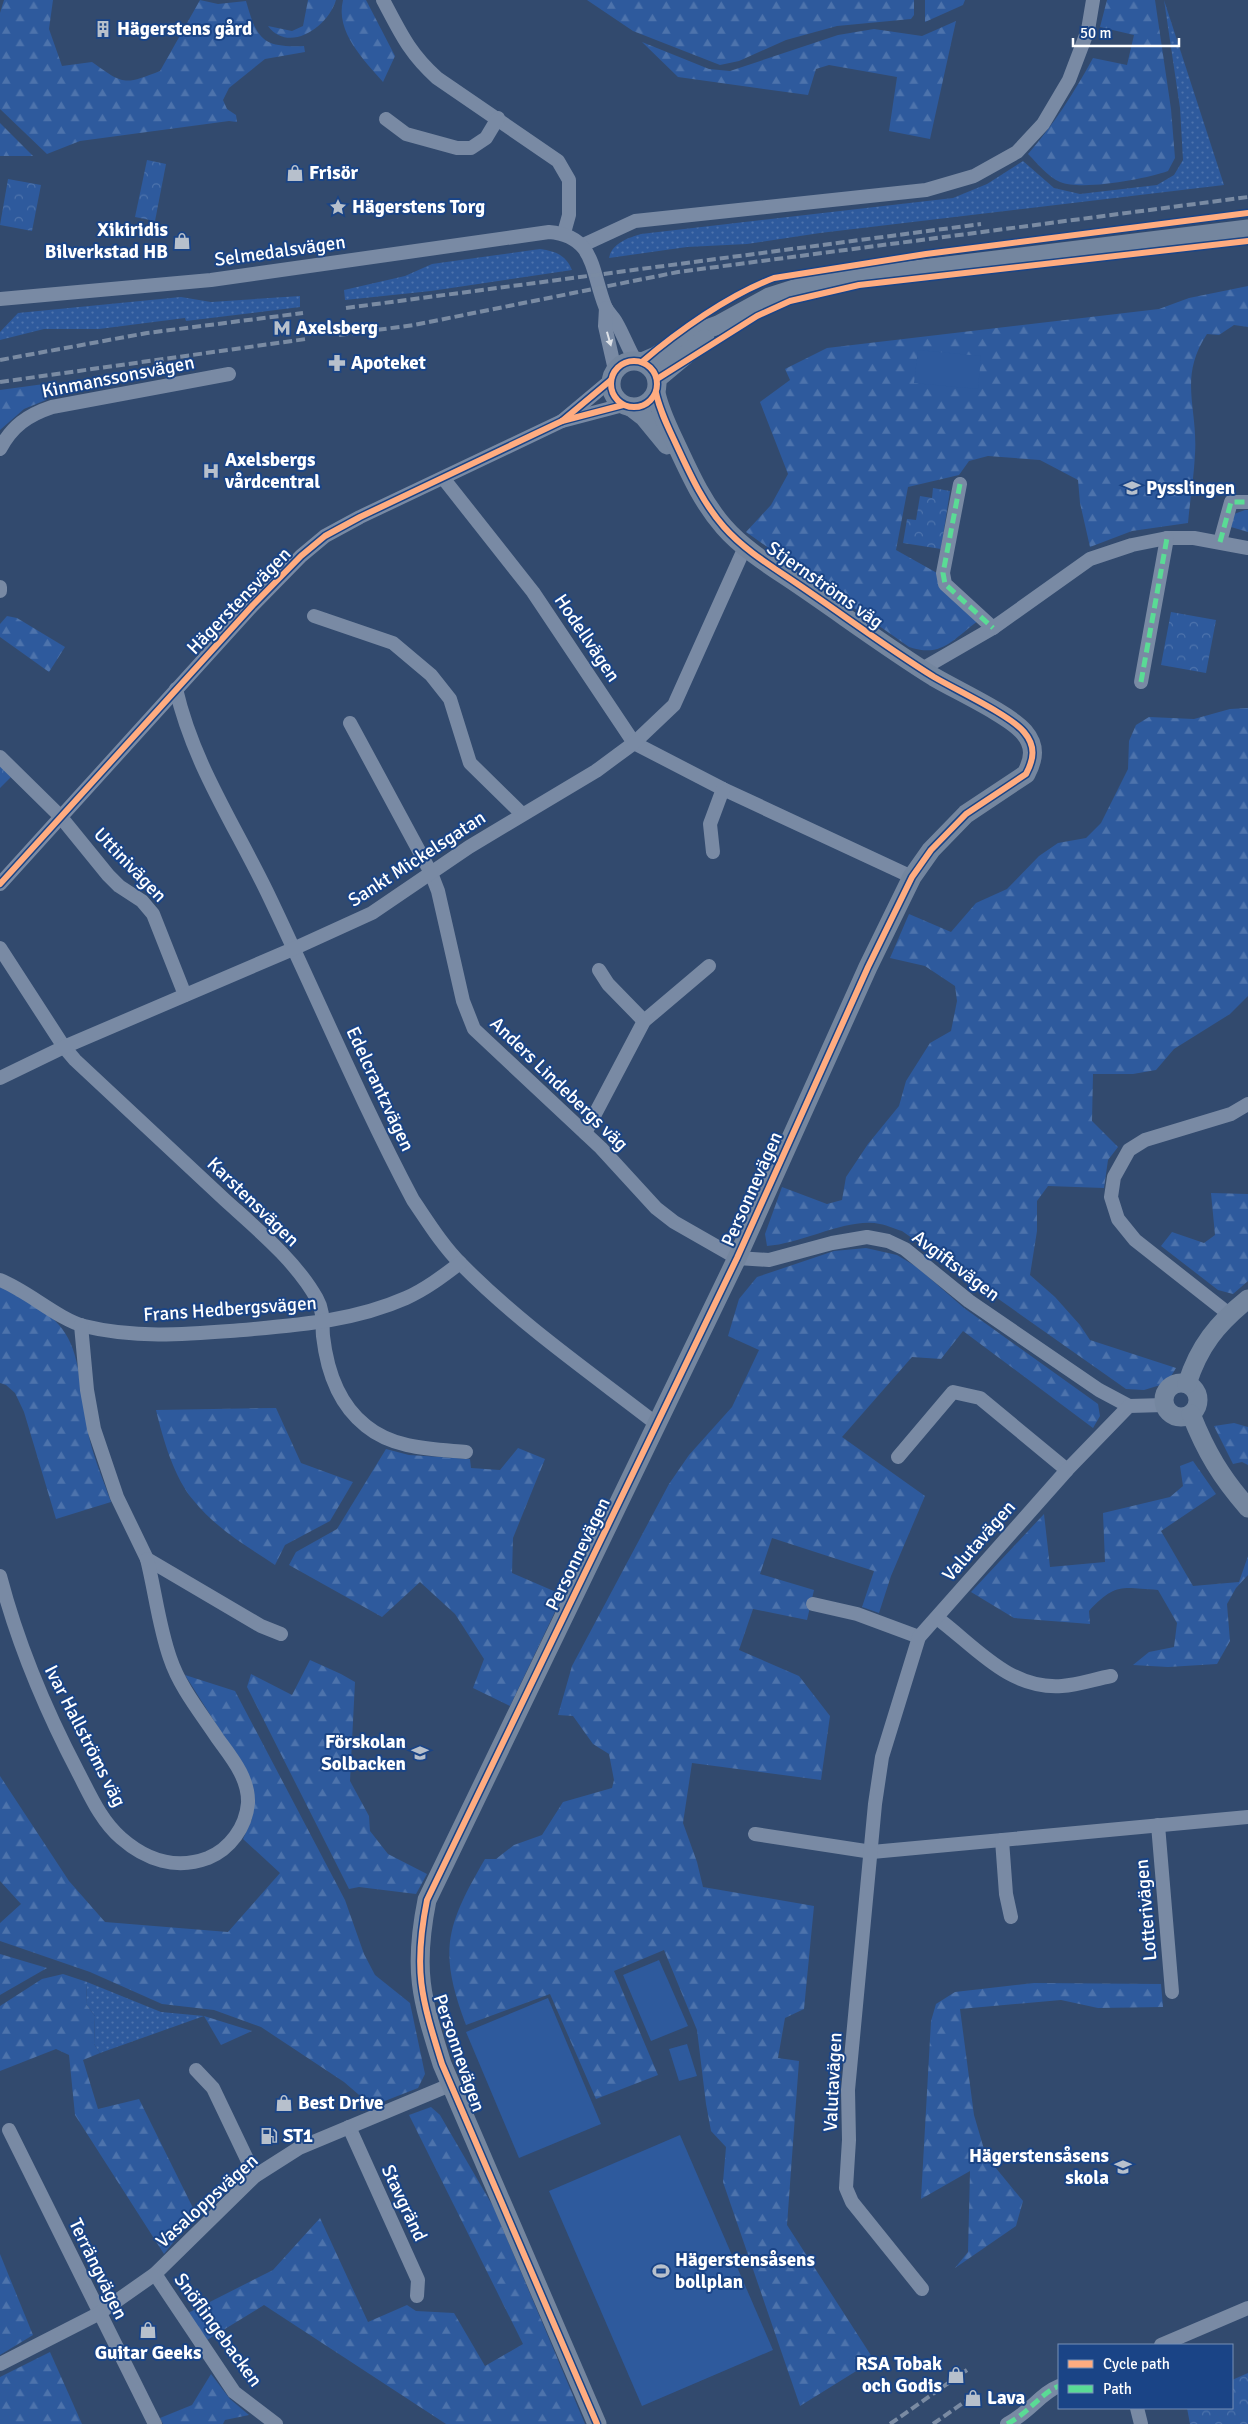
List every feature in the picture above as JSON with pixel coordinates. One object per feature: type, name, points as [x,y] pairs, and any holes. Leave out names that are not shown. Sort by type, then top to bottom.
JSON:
[{"type":"street","points":[[383,0],[408,48],[420,63],[437,78],[498,118],[558,161],[569,180],[568,215],[564,233],[583,245],[606,308],[638,361],[652,369],[656,386]]},
{"type":"street","points":[[583,245],[635,221],[926,190],[974,176],[1017,152],[1044,124],[1069,80],[1088,30],[1093,0]]},
{"type":"street","points":[[386,119],[406,134],[457,148],[471,148],[486,138],[498,118]]},
{"type":"street","points":[[613,375],[623,362],[638,361],[656,356],[693,334],[718,325],[769,297],[816,282],[1248,229]]},
{"type":"street","name":"Selmedalsvägen","points":[[0,299],[211,280],[549,232],[564,233]]},
{"type":"street","points":[[606,308],[605,326],[613,375],[612,393],[627,406],[647,403],[656,386],[676,360],[699,344],[718,325]]},
{"type":"street","name":"Kinmanssonsvägen","points":[[0,449],[7,435],[19,423],[34,414],[52,407],[229,374]]},
{"type":"street","name":"Hägerstensvägen","points":[[562,421],[613,375]]},
{"type":"street","name":"Stjernströms väg","points":[[656,386],[662,416],[684,464],[713,513],[745,547],[922,669],[1016,723],[1030,740],[1033,749]]},
{"type":"street","name":"Hägerstensvägen","points":[[0,884],[253,605],[301,556],[325,536],[562,421],[627,406]]},
{"type":"street","name":"Stjernströms väg","points":[[627,406],[644,417],[684,464]]},
{"type":"street","name":"Hodellvägen","points":[[443,478],[544,608],[634,743],[723,789],[912,877]]},
{"type":"street","points":[[960,484],[943,573],[945,584],[993,628]]},
{"type":"street","points":[[1220,542],[1231,502],[1248,502]]},
{"type":"street","points":[[1141,682],[1167,538]]},
{"type":"street","points":[[922,669],[993,628],[1090,559],[1132,545],[1167,538],[1194,538],[1248,548]]},
{"type":"street","name":"Sankt Mickelsgatan","points":[[0,1078],[64,1047],[294,949],[372,913],[522,814],[596,771],[634,743],[674,706],[745,547]]},
{"type":"street","points":[[314,616],[393,643],[431,675],[450,699],[470,763],[522,814]]},
{"type":"street","name":"Edelcrantzvägen","points":[[176,689],[182,715],[201,764],[253,864],[402,1179],[429,1224],[460,1263],[512,1310],[658,1425]]},
{"type":"street","name":"Anders Lindebergs väg","points":[[350,723],[431,873],[444,914],[463,1001],[474,1029],[585,1133],[656,1208],[674,1222],[737,1258]]},
{"type":"street","name":"Personnevägen","points":[[597,2424],[498,2190],[450,2085],[423,2004],[420,1984],[419,1946],[427,1900],[658,1425],[737,1258],[868,967],[912,877],[931,850],[966,814],[1026,774],[1031,765],[1033,749]]},
{"type":"street","name":"Uttinivägen","points":[[0,757],[60,816],[108,875],[119,886],[142,902],[153,914],[185,996]]},
{"type":"street","points":[[712,852],[710,824],[723,789]]},
{"type":"street","name":"Karstensvägen","points":[[0,948],[64,1047],[75,1060],[276,1248],[317,1299],[322,1310],[326,1358],[336,1388],[346,1405],[366,1427],[386,1440],[466,1452]]},
{"type":"street","points":[[585,1133],[644,1021],[709,966]]},
{"type":"street","points":[[599,970],[608,984],[644,1021]]},
{"type":"street","points":[[1229,1314],[1135,1240],[1118,1219],[1111,1197],[1114,1177],[1129,1150],[1145,1140],[1231,1114],[1248,1104]]},
{"type":"street","name":"Avgiftsvägen","points":[[737,1258],[769,1260],[832,1243],[867,1237],[888,1242],[905,1249],[969,1301],[1075,1374],[1099,1390],[1129,1406]]},
{"type":"street","name":"Frans Hedbergsvägen","points":[[0,1280],[27,1293],[81,1325],[120,1332],[170,1334],[322,1323],[377,1309],[408,1298],[460,1263]]},
{"type":"street","points":[[1187,1384],[1203,1345],[1229,1314],[1248,1299]]},
{"type":"street","name":"Ivar Hallströms väg","points":[[0,1576],[20,1645],[31,1674],[97,1808],[120,1838],[151,1858],[186,1864],[214,1855],[238,1834],[248,1803],[246,1790],[234,1760],[188,1694],[169,1658],[148,1559],[117,1497],[94,1429],[87,1390],[81,1325]]},
{"type":"street","points":[[1129,1406],[1164,1405],[1175,1416],[1181,1418],[1191,1414],[1198,1401],[1195,1391],[1187,1384],[1171,1386],[1165,1394],[1164,1405]]},
{"type":"street","points":[[898,1457],[953,1392],[980,1398],[1067,1470]]},
{"type":"street","name":"Valutavägen","points":[[922,2290],[852,2202],[846,2188],[849,2140],[848,2090],[882,1757],[919,1637],[1067,1470],[1129,1406]]},
{"type":"street","points":[[1191,1414],[1204,1448],[1220,1475],[1248,1508]]},
{"type":"street","points":[[148,1559],[261,1626],[281,1634]]},
{"type":"street","points":[[813,1604],[857,1614],[919,1637]]},
{"type":"street","points":[[936,1618],[966,1640],[997,1667],[1019,1680],[1042,1686],[1062,1686],[1111,1676]]},
{"type":"street","points":[[755,1834],[872,1852],[1248,1818]]},
{"type":"street","name":"Lotterivägen","points":[[1158,1826],[1172,1992]]},
{"type":"street","points":[[1002,1840],[1006,1894],[1011,1917]]},
{"type":"street","points":[[196,2070],[213,2088],[255,2176]]},
{"type":"street","name":"Vasaloppsvägen","points":[[0,2364],[98,2314],[155,2274],[255,2176],[300,2148],[450,2085]]},
{"type":"street","name":"Stavgränd","points":[[349,2127],[418,2280],[417,2296]]},
{"type":"street","name":"Terrängvägen","points":[[9,2130],[98,2314],[155,2424]]},
{"type":"street","name":"Snöflingebacken","points":[[155,2274],[234,2392],[276,2424]]},
{"type":"street","points":[[1163,2344],[1248,2308]]},
{"type":"street","points":[[1008,2424],[1022,2417],[1042,2399],[1046,2391],[1058,2386]]},
{"type":"street","points":[[1137,2409],[1141,2424]]},
{"type":"green space","points":[[4,0],[53,0],[49,29],[62,66],[92,62],[118,79],[139,79],[160,71],[200,0],[218,4],[246,1],[254,24],[263,38],[270,43],[279,45],[304,46],[305,52],[265,59],[229,88],[223,100],[227,109],[236,115],[237,122],[229,121],[80,141],[47,154],[0,109],[0,13]]},
{"type":"green space","points":[[308,0],[336,0],[332,10],[325,19],[307,34],[286,38],[277,34],[268,26],[292,31],[303,26]]},
{"type":"green space","points":[[343,0],[366,0],[395,56],[383,82],[360,55],[347,34],[343,23]]},
{"type":"green space","points":[[587,0],[914,0],[914,15],[911,19],[837,26],[786,40],[739,61],[720,65],[633,31]]},
{"type":"green space","points":[[925,0],[965,0],[963,5],[925,22]]},
{"type":"green space","points":[[1107,0],[1155,0],[1171,109],[1175,158],[1168,171],[1130,180],[1098,185],[1060,182],[1043,170],[1028,154],[1063,108],[1093,58],[1127,65],[1134,35],[1100,27]]},
{"type":"green space","points":[[1164,0],[1224,185],[820,233],[747,244],[687,247],[609,258],[613,248],[617,245],[626,239],[641,234],[953,198],[987,184],[1023,161],[1054,188],[1080,194],[1157,185],[1174,175],[1183,160],[1180,108]]},
{"type":"green space","points":[[956,21],[930,139],[889,131],[897,77],[829,65],[816,69],[808,95],[678,77],[642,42],[709,69],[730,71],[838,35],[874,29],[922,36]]},
{"type":"green space","points":[[0,123],[33,156],[0,156]]},
{"type":"green space","points":[[147,160],[166,164],[155,221],[135,217]]},
{"type":"green space","points":[[8,179],[41,185],[32,231],[0,225]]},
{"type":"green space","points":[[540,249],[563,257],[572,270],[431,291],[345,300],[344,290],[405,276],[432,264]]},
{"type":"green space","points":[[1248,286],[1248,327],[1234,325],[1219,335],[1207,334],[1198,350],[1193,365],[1191,393],[1195,454],[1188,523],[1132,531],[1090,547],[1080,503],[1078,480],[1040,460],[988,456],[969,461],[959,475],[908,487],[896,550],[937,573],[939,586],[978,621],[938,649],[920,650],[909,647],[746,532],[771,505],[788,474],[760,402],[790,380],[785,369],[827,348],[1159,309],[1189,298]]},
{"type":"green space","points":[[300,296],[300,307],[186,321],[185,318],[99,329],[44,329],[0,340],[0,332],[18,313],[181,297],[211,302]]},
{"type":"green space","points":[[918,350],[981,356],[978,389],[914,383]]},
{"type":"green space","points":[[44,384],[46,400],[24,409],[0,430],[0,390]]},
{"type":"green space","points":[[933,488],[950,491],[941,549],[903,543],[907,519],[916,520],[920,496],[932,498]]},
{"type":"green space","points":[[1248,510],[1248,532],[1231,527],[1234,514]]},
{"type":"green space","points":[[1171,612],[1216,620],[1206,673],[1161,665]]},
{"type":"green space","points":[[7,616],[17,618],[65,647],[49,672],[0,637],[0,624]]},
{"type":"green space","points":[[1248,708],[1248,996],[1230,1014],[1174,1049],[1156,1070],[1133,1074],[1093,1074],[1092,1121],[1118,1147],[1108,1160],[1104,1188],[1048,1186],[1037,1201],[1037,1231],[1030,1275],[1055,1297],[1080,1325],[1090,1340],[1176,1368],[1167,1383],[1144,1390],[1126,1389],[902,1231],[888,1226],[867,1223],[854,1224],[795,1241],[767,1246],[765,1234],[782,1187],[827,1204],[842,1200],[846,1177],[868,1144],[899,1106],[906,1081],[930,1043],[951,1031],[957,1001],[955,986],[925,966],[890,958],[909,914],[951,932],[976,903],[1007,889],[1039,856],[1058,843],[1086,838],[1101,823],[1128,769],[1129,741],[1136,725],[1149,717],[1194,719],[1230,709]]},
{"type":"green space","points":[[0,766],[11,777],[0,788]]},
{"type":"green space","points":[[1211,1193],[1248,1194],[1248,1281],[1233,1294],[1218,1290],[1161,1246],[1172,1232],[1204,1243],[1215,1235]]},
{"type":"green space","points":[[866,1248],[897,1255],[917,1267],[964,1308],[1098,1404],[1100,1416],[1093,1428],[963,1331],[941,1359],[912,1357],[842,1437],[925,1496],[891,1576],[879,1613],[862,1607],[874,1571],[772,1538],[760,1574],[814,1590],[807,1620],[753,1609],[739,1650],[799,1676],[830,1716],[821,1780],[692,1763],[683,1823],[697,1862],[703,1887],[814,1906],[804,2009],[785,2018],[778,2058],[799,2061],[787,2225],[874,2360],[800,2406],[723,2182],[726,2147],[711,2131],[697,2030],[664,1950],[614,1971],[658,2075],[596,2099],[550,1994],[466,2025],[452,1977],[449,1958],[450,1939],[454,1921],[485,1859],[496,1859],[514,1845],[542,1835],[563,1802],[612,1788],[614,1780],[609,1754],[593,1744],[573,1716],[558,1715],[572,1666],[669,1484],[689,1455],[732,1407],[759,1350],[728,1336],[739,1299],[757,1277],[834,1251]]},
{"type":"green space","points":[[0,1287],[27,1300],[45,1312],[59,1325],[71,1344],[79,1370],[90,1441],[111,1502],[56,1519],[24,1412],[15,1393],[6,1385],[0,1383]]},
{"type":"green space","points":[[276,1408],[301,1463],[353,1482],[330,1521],[285,1545],[275,1565],[242,1544],[212,1520],[187,1492],[175,1470],[156,1410]]},
{"type":"green space","points":[[1234,1423],[1248,1427],[1248,1465],[1242,1462],[1233,1464],[1214,1426]]},
{"type":"green space","points":[[518,1448],[545,1459],[513,1538],[512,1573],[563,1595],[510,1706],[473,1688],[484,1659],[455,1614],[420,1582],[382,1617],[289,1565],[296,1552],[337,1529],[386,1449],[409,1455],[470,1459],[471,1468],[500,1470]]},
{"type":"green space","points":[[1193,1461],[1216,1494],[1161,1531],[1193,1586],[1239,1582],[1248,1556],[1248,1575],[1236,1588],[1227,1604],[1230,1641],[1217,1664],[1168,1667],[1133,1665],[1149,1652],[1174,1647],[1177,1623],[1158,1590],[1127,1588],[1113,1591],[1089,1611],[1090,1624],[1014,1618],[971,1592],[1044,1514],[1050,1567],[1105,1562],[1103,1513],[1170,1497],[1183,1486],[1180,1466]]},
{"type":"green space","points":[[310,1660],[355,1682],[350,1781],[369,1816],[370,1831],[388,1854],[427,1874],[416,1894],[359,1887],[349,1889],[247,1687],[251,1674],[292,1695]]},
{"type":"green space","points":[[185,1675],[235,1691],[345,1900],[364,1954],[375,1975],[410,2003],[425,2074],[418,2088],[372,2106],[344,2082],[261,2027],[214,2010],[162,2004],[90,1972],[0,1941],[0,1923],[21,1904],[0,1881],[0,1776],[69,1881],[105,1922],[228,1932],[280,1873],[243,1839],[252,1819],[247,1773]]},
{"type":"green space","points":[[0,1954],[47,1968],[0,1995]]},
{"type":"green space","points":[[659,1960],[688,2026],[651,2041],[623,1975]]},
{"type":"green space","points":[[63,1974],[87,1982],[86,2004],[95,2016],[94,2044],[100,2053],[83,2060],[98,2109],[139,2099],[196,2214],[164,2254],[75,2115],[69,2055],[56,2049],[0,2071],[0,2006],[42,1979]]},
{"type":"green space","points":[[87,1982],[161,2012],[204,2016],[100,2053],[94,2044],[95,2016],[86,2004]]},
{"type":"green space","points":[[1034,1983],[1161,1984],[1163,2007],[1098,2008],[1061,2000],[960,2009],[974,2115],[986,2156],[1023,2201],[1016,2226],[955,2268],[968,2252],[970,2171],[921,2199],[931,2021],[936,2004],[955,1992]]},
{"type":"green space","points":[[548,1998],[601,2124],[519,2158],[466,2032]]},
{"type":"green space","points":[[204,2016],[252,2031],[221,2045]]},
{"type":"green space","points":[[687,2044],[697,2076],[679,2081],[669,2049]]},
{"type":"green space","points":[[431,2107],[440,2115],[494,2208],[585,2424],[446,2424],[264,2305],[207,2340],[188,2313],[273,2270],[320,2218],[368,2322],[407,2305],[416,2311],[454,2313],[485,2366],[523,2344],[409,2115]]},
{"type":"green space","name":"Hägerstensåsens bollplan","points":[[680,2135],[773,2350],[642,2406],[549,2191]]},
{"type":"green space","points":[[0,2254],[33,2335],[0,2355]]},
{"type":"green space","points":[[50,2352],[82,2424],[0,2424],[0,2377]]},
{"type":"green space","points":[[1248,2373],[1248,2424],[1190,2424],[1187,2409],[1233,2409],[1233,2380]]},
{"type":"green space","points":[[211,2374],[230,2399],[249,2415],[225,2420],[223,2424],[163,2424],[160,2418],[192,2405]]},
{"type":"railway","points":[[339,335],[414,325],[678,272],[1248,197]]},
{"type":"railway","points":[[346,308],[981,224]]},
{"type":"railway","points":[[0,360],[147,333],[303,313]]},
{"type":"railway","points":[[0,382],[306,339]]},
{"type":"railway","points":[[890,2424],[967,2370]]},
{"type":"railway","points":[[933,2424],[977,2393]]},
{"type":"marked path","points":[[960,484],[943,573],[945,584],[993,628]]},
{"type":"marked path","points":[[1220,542],[1231,502],[1248,502]]},
{"type":"marked path","points":[[1141,682],[1167,538]]},
{"type":"marked path","points":[[1007,2424],[1022,2414],[1046,2393],[1058,2386]]},
{"type":"cycle path","points":[[642,362],[671,338],[722,304],[774,278],[926,254],[1248,213]]},
{"type":"cycle path","points":[[657,379],[757,316],[790,301],[859,285],[1248,241]]},
{"type":"cycle path","points":[[639,361],[643,362],[653,371],[656,375],[657,384],[656,393],[647,403],[639,407],[629,407],[621,403],[612,393],[611,379],[615,371],[625,362],[639,361]]},
{"type":"cycle path","points":[[562,421],[611,380]]},
{"type":"cycle path","points":[[597,2424],[442,2064],[424,2001],[421,1983],[420,1946],[427,1900],[737,1258],[868,967],[912,877],[931,850],[966,814],[1026,774],[1032,758],[1032,747],[1028,737],[1017,725],[982,703],[934,677],[761,559],[732,536],[716,517],[696,486],[667,424],[656,393]]},
{"type":"cycle path","points":[[0,884],[253,605],[301,556],[325,536],[360,517],[562,421],[623,405]]},
{"type":"place","name":"Hägerstens gård","points":[[103,29]]},
{"type":"place","name":"Frisör","points":[[295,173]]},
{"type":"place","name":"Hägerstens Torg","points":[[338,207]]},
{"type":"place","name":"Xikiridis Bilverkstad HB","points":[[182,241]]},
{"type":"place","name":"Axelsberg","points":[[282,328]]},
{"type":"place","name":"Apoteket","points":[[337,363]]},
{"type":"place","name":"Axelsbergs vårdcentral","points":[[211,471]]},
{"type":"place","name":"Pysslingen","points":[[1132,488]]},
{"type":"place","name":"Förskolan Solbacken","points":[[420,1753]]},
{"type":"place","name":"Best Drive","points":[[284,2103]]},
{"type":"place","name":"ST1","points":[[269,2136]]},
{"type":"place","name":"Hägerstensåsens skola","points":[[1123,2167]]},
{"type":"place","name":"Hägerstensåsens bollplan","points":[[661,2271]]},
{"type":"place","name":"Guitar Geeks","points":[[148,2330]]},
{"type":"place","name":"RSA Tobak och Godis","points":[[956,2375]]},
{"type":"place","name":"Lava","points":[[973,2398]]}]
